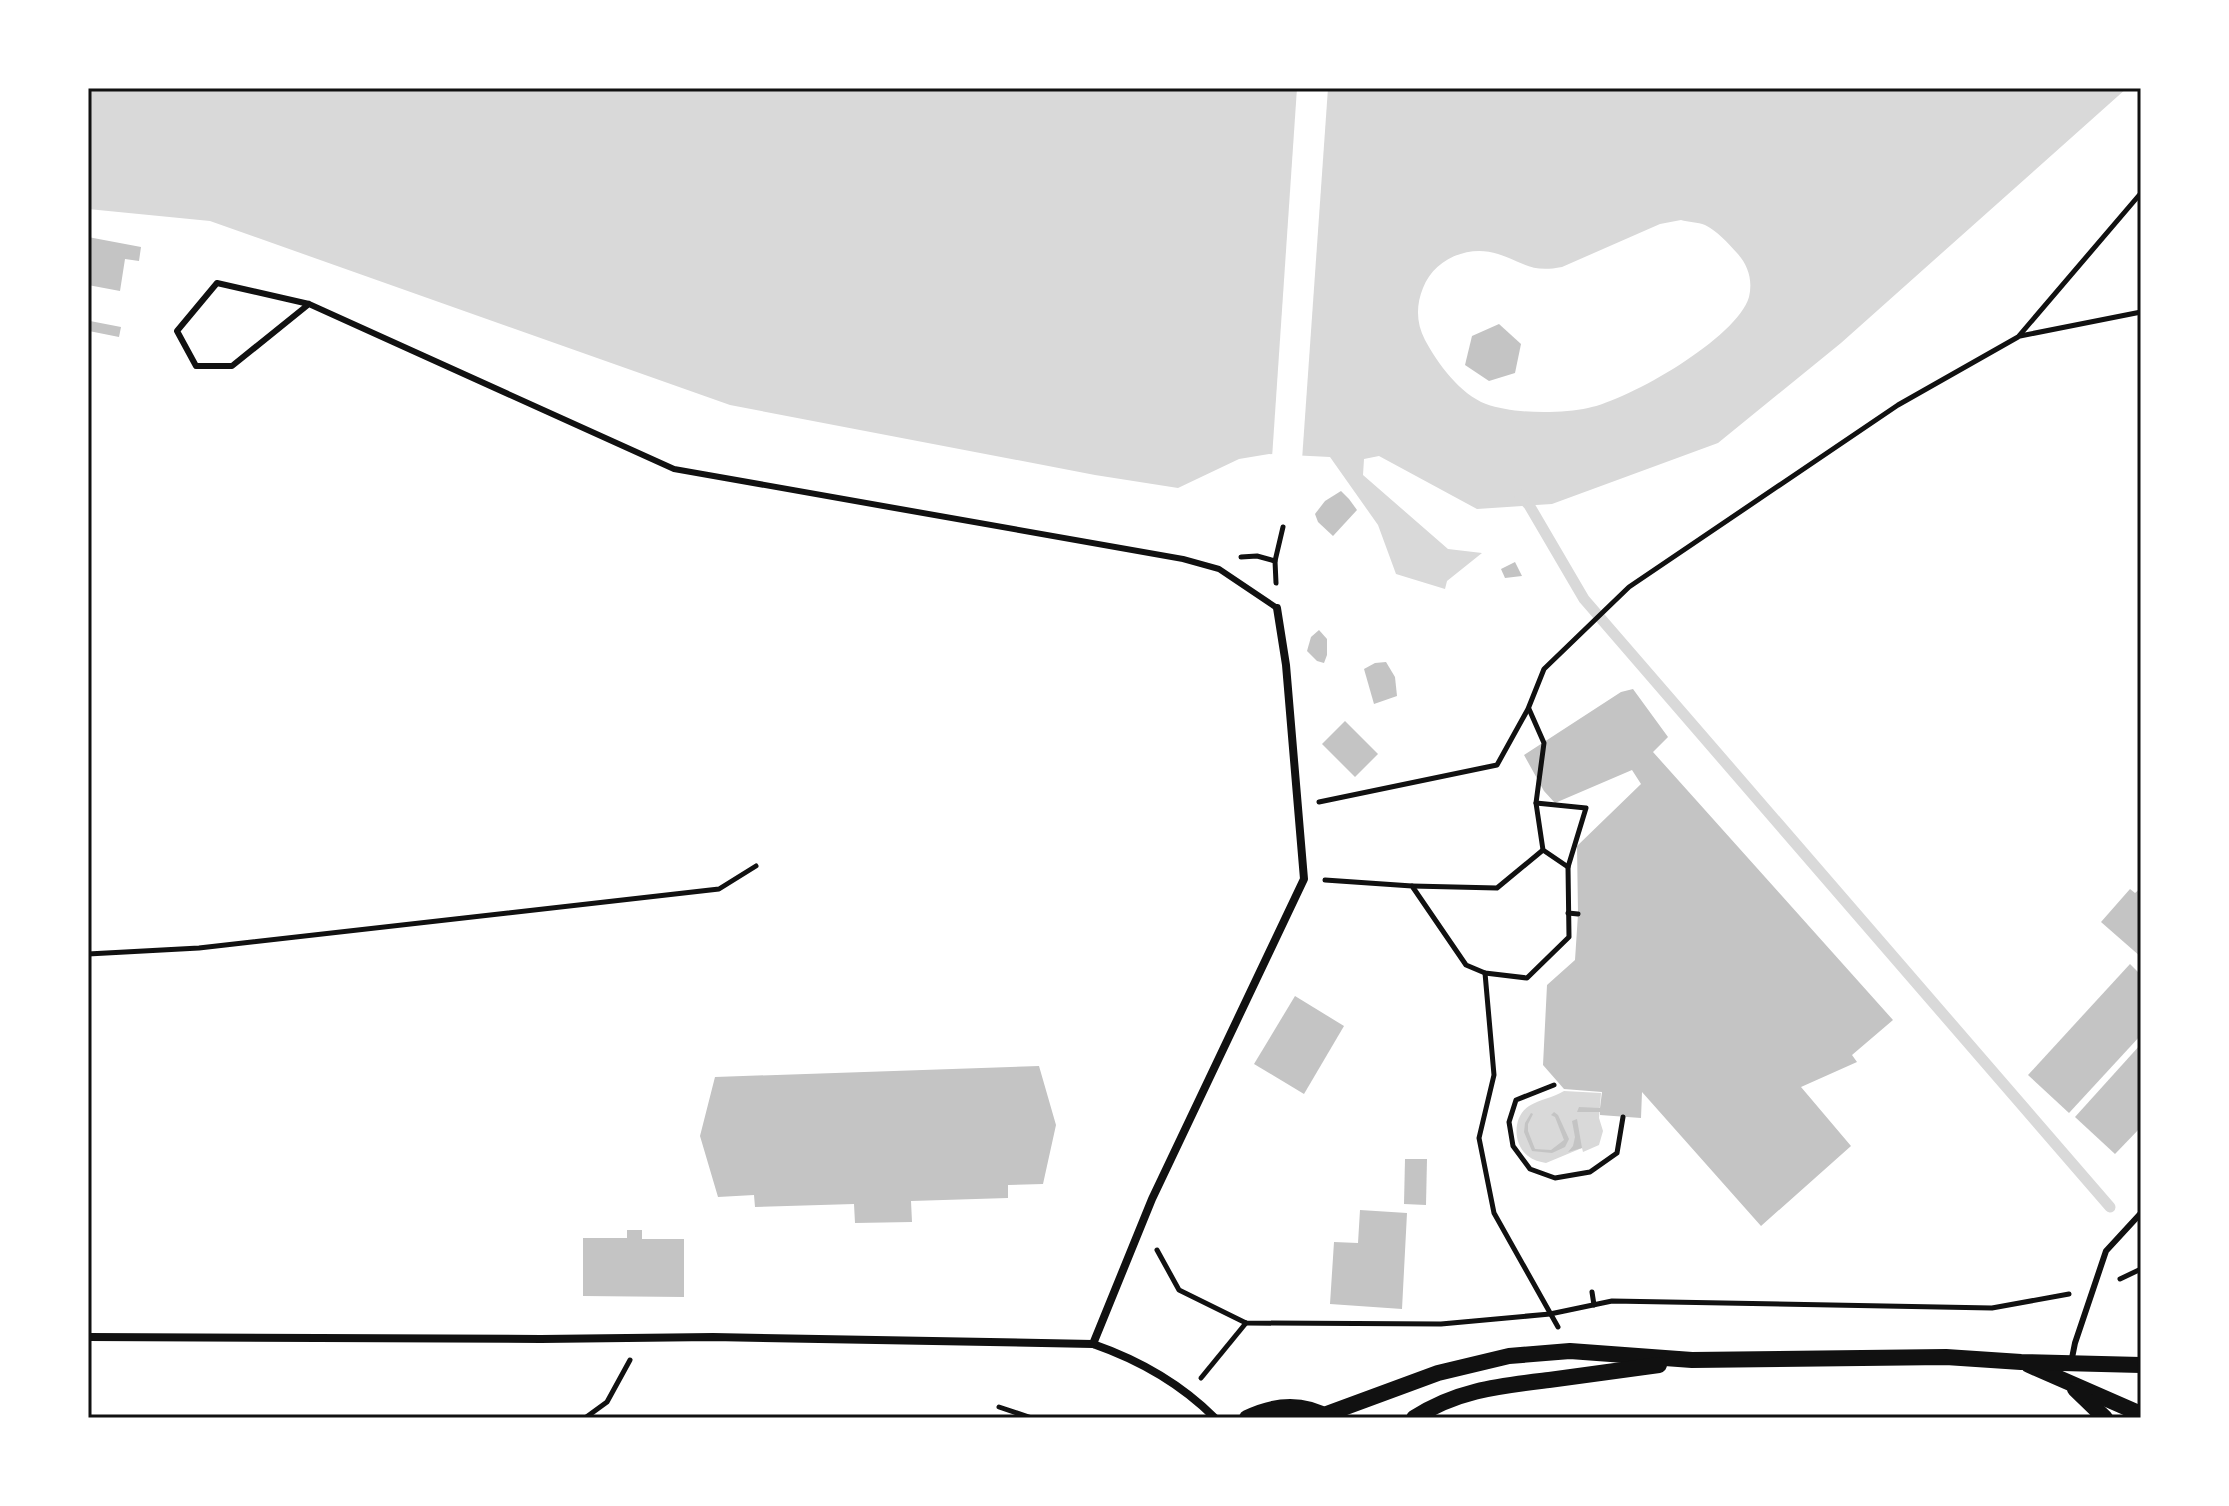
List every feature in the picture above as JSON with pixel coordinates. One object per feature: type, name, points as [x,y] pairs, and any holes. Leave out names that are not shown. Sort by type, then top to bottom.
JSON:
[{"type":"main road","points":[[1247,1418],[1284,1406],[1305,1408],[1327,1416],[1450,1369],[1509,1356],[1570,1351],[1692,1360],[1946,1357],[2141,1365]]},
{"type":"main road","points":[[1414,1418],[1434,1405],[1461,1394],[1489,1388],[1692,1360]]},
{"type":"main road","points":[[2021,1362],[2141,1414]]},
{"type":"main road","points":[[2068,1382],[2105,1418]]},
{"type":"street","points":[[1093,1344],[1142,1221],[1304,879],[1286,665],[1277,608]]},
{"type":"street","points":[[88,1337],[643,1337],[1093,1344],[1120,1353],[1170,1380],[1215,1418]]},
{"type":"lane","points":[[309,304],[232,366],[196,366],[177,331],[217,283],[309,304],[674,469],[1183,559],[1219,569],[1277,608]]},
{"type":"lane","points":[[2068,1382],[2075,1343],[2106,1251],[2141,1213]]},
{"type":"path","points":[[2018,337],[2141,193]]},
{"type":"path","points":[[1299,804],[1345,798],[1497,765],[1528,709],[1544,669],[1629,587],[1898,405],[2018,337],[2141,312]]},
{"type":"path","points":[[1277,608],[1275,561],[1283,527]]},
{"type":"path","points":[[1257,556],[1275,561]]},
{"type":"path","points":[[1528,709],[1544,743],[1536,803],[1543,850],[1568,867]]},
{"type":"path","points":[[1412,886],[1466,965],[1485,973],[1527,978],[1569,937],[1568,867],[1586,808],[1536,803]]},
{"type":"path","points":[[1304,879],[1497,888],[1543,850]]},
{"type":"path","points":[[88,954],[199,948],[719,889],[756,866]]},
{"type":"path","points":[[1568,913],[1578,914]]},
{"type":"path","points":[[1485,973],[1494,1075],[1479,1138],[1494,1213],[1570,1351]]},
{"type":"path","points":[[1554,1085],[1516,1100],[1509,1122],[1513,1146],[1530,1169],[1555,1178],[1590,1172],[1617,1153],[1623,1117]]},
{"type":"path","points":[[1142,1221],[1179,1290],[1246,1323],[1441,1324],[1550,1314],[1612,1301],[1992,1308],[2106,1286],[2141,1269]]},
{"type":"path","points":[[1592,1292],[1594,1305]]},
{"type":"path","points":[[1188,1394],[1246,1323]]},
{"type":"path","points":[[585,1418],[607,1402],[643,1337]]},
{"type":"path","points":[[999,1407],[1032,1418]]},
{"type":"shaded area","points":[[88,88],[2127,88],[1841,343],[1718,443],[1552,504],[1477,509],[1379,456],[1364,459],[1363,475],[1448,549],[1482,553],[1447,581],[1445,589],[1396,574],[1378,525],[1330,457],[1269,454],[1239,459],[1178,488],[730,405],[210,221],[88,209]],"holes":[[[1681,220],[1709,228],[1737,253],[1749,273],[1749,297],[1725,331],[1704,348],[1629,393],[1577,410],[1537,412],[1486,404],[1459,386],[1436,359],[1422,334],[1418,314],[1423,288],[1435,269],[1454,256],[1487,251],[1535,268],[1551,269],[1660,224]]]},
{"type":"shaded area","points":[[1564,1091],[1601,1093],[1599,1118],[1603,1131],[1599,1145],[1583,1152],[1582,1148],[1546,1163],[1534,1160],[1519,1145],[1516,1131],[1520,1117],[1529,1106]]},
{"type":"pier","points":[[1297,88],[1328,88],[1302,460],[1272,458]]},
{"type":"building","points":[[88,237],[141,247],[139,261],[125,259],[120,291],[88,285]]},
{"type":"building","points":[[90,321],[121,327],[119,337],[89,331]]},
{"type":"building","points":[[1499,324],[1521,344],[1515,373],[1489,381],[1465,365],[1472,336]]},
{"type":"building","points":[[1341,491],[1357,510],[1333,536],[1318,522],[1315,514],[1325,501]]},
{"type":"building","points":[[1515,562],[1522,576],[1505,578],[1501,569]]},
{"type":"building","points":[[1319,630],[1327,639],[1324,663],[1317,661],[1307,651],[1311,637]]},
{"type":"building","points":[[1386,662],[1395,677],[1397,696],[1374,704],[1364,669]]},
{"type":"building","points":[[1633,689],[1668,737],[1653,752],[1893,1020],[1852,1055],[1857,1062],[1801,1087],[1851,1146],[1761,1226],[1642,1092],[1641,1118],[1577,1112],[1579,1107],[1600,1108],[1602,1092],[1564,1089],[1543,1065],[1547,985],[1575,960],[1577,846],[1641,784],[1632,770],[1555,803],[1544,791],[1524,755],[1621,692]]},
{"type":"building","points":[[1345,721],[1378,754],[1355,777],[1322,744]]},
{"type":"building","points":[[2141,888],[2141,957],[2101,922],[2130,889],[2135,893]]},
{"type":"building","points":[[2130,964],[2141,975],[2141,1035],[2069,1113],[2028,1075]]},
{"type":"building","points":[[1295,996],[1344,1026],[1304,1094],[1254,1064]]},
{"type":"building","points":[[2141,1044],[2141,1127],[2115,1154],[2075,1117]]},
{"type":"building","points":[[1039,1066],[1056,1125],[1043,1184],[1008,1185],[1008,1198],[911,1201],[912,1222],[855,1223],[854,1204],[755,1207],[754,1195],[718,1197],[700,1136],[715,1077]]},
{"type":"building","points":[[1554,1112],[1569,1139],[1565,1147],[1552,1153],[1532,1151],[1524,1132],[1531,1113],[1528,1131],[1535,1149],[1551,1150],[1564,1140],[1555,1117],[1551,1115]]},
{"type":"building","points":[[1577,1119],[1582,1148],[1568,1152],[1575,1137],[1572,1121]]},
{"type":"building","points":[[1405,1159],[1427,1159],[1426,1205],[1404,1204]]},
{"type":"building","points":[[1360,1210],[1407,1213],[1402,1309],[1330,1304],[1334,1242],[1358,1243]]},
{"type":"building","points":[[627,1230],[642,1230],[642,1239],[684,1239],[684,1297],[583,1296],[583,1238],[627,1238]]},
{"type":"waterway","points":[[1519,494],[1529,505],[1584,599],[2110,1207]]}]
